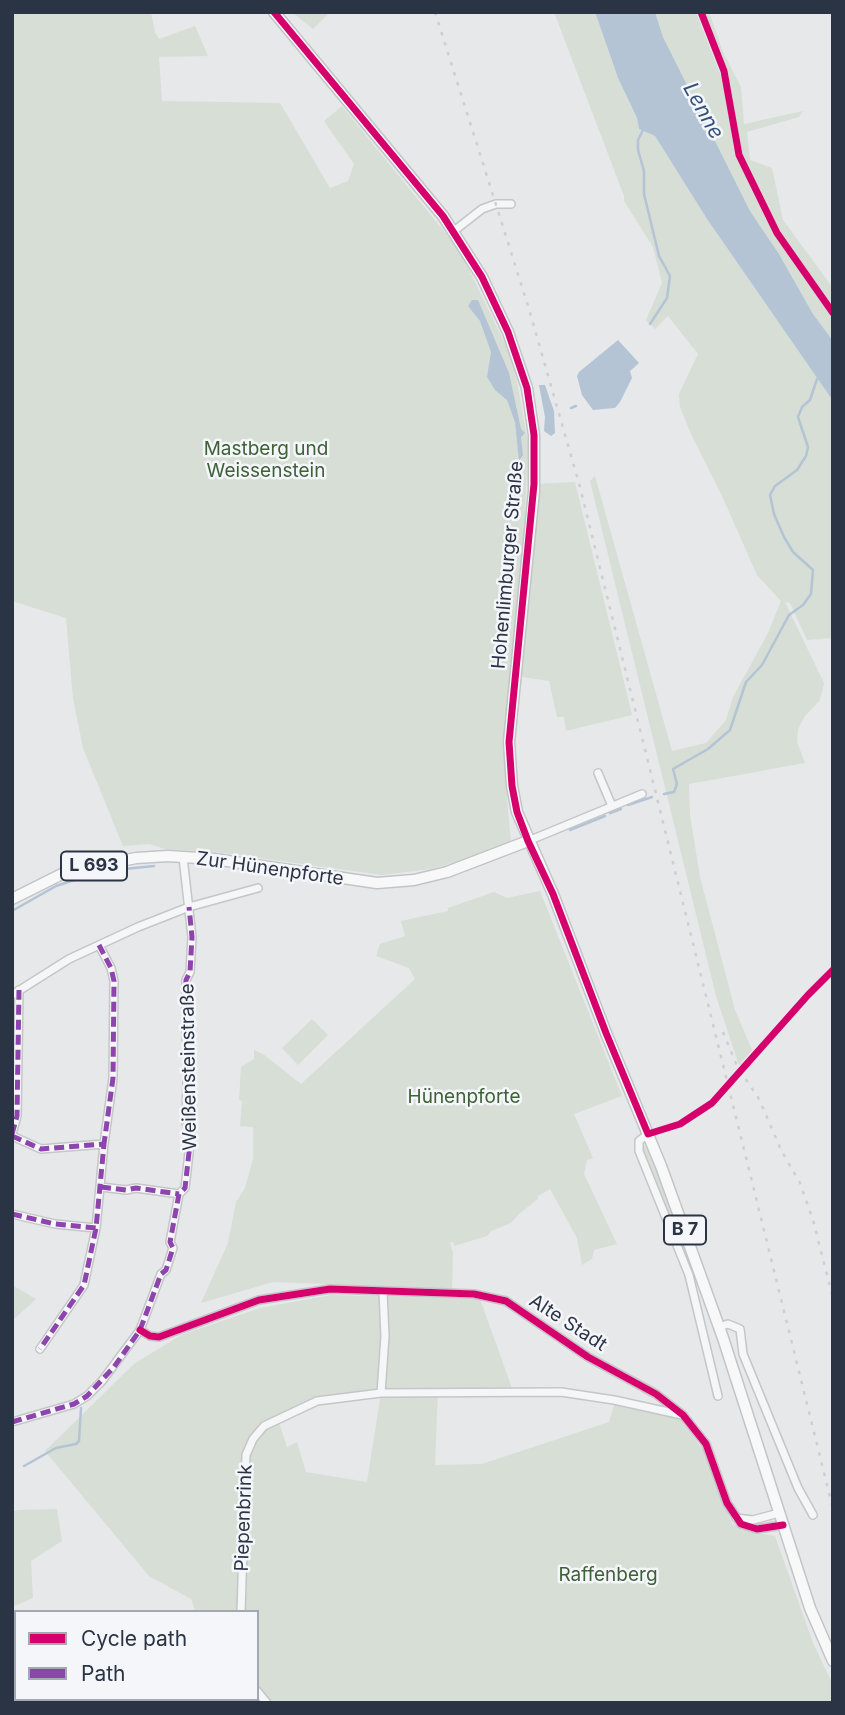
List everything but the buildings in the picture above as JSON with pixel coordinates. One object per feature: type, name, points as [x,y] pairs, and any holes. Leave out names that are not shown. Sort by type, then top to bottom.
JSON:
[{"type":"main road","name":"Hohenlimburger Straße","points":[[274,12],[454,231],[482,277],[509,332],[527,388],[534,435],[534,491],[509,742],[517,812],[553,894],[648,1134],[719,1326],[810,1608],[833,1661]]},
{"type":"main road","name":"Zur Hünenpforte","points":[[12,899],[66,872],[136,858],[183,857],[249,863],[377,883],[414,880],[447,872],[528,841]]},
{"type":"street","points":[[454,231],[482,209],[496,204],[511,204]]},
{"type":"street","points":[[598,773],[612,806]]},
{"type":"street","points":[[528,841],[642,794]]},
{"type":"street","name":"Weißensteinstraße","points":[[12,1422],[74,1404],[102,1381],[140,1329],[173,1248],[170,1242],[179,1194],[185,1188],[191,1135],[186,1123],[191,1048],[186,1039],[186,980],[190,972],[192,937],[183,857]]},
{"type":"street","points":[[104,1144],[41,1149],[12,1135],[16,1116],[16,993],[69,959],[138,927],[189,906],[258,888]]},
{"type":"street","points":[[40,1349],[85,1285],[96,1228],[113,1078],[114,981],[111,968],[99,945]]},
{"type":"street","name":"Hohenlimburger Straße","points":[[648,1134],[639,1141],[639,1151],[689,1275],[718,1396]]},
{"type":"street","points":[[101,1187],[126,1190],[136,1188],[179,1194]]},
{"type":"street","points":[[12,1214],[55,1224],[96,1228]]},
{"type":"street","name":"Alte Stadt","points":[[140,1329],[150,1336],[159,1337],[259,1300],[295,1292],[330,1289],[474,1294],[506,1301],[588,1357],[656,1394],[683,1415],[706,1444],[727,1503],[736,1518]]},
{"type":"street","points":[[381,1393],[385,1336],[383,1292]]},
{"type":"street","points":[[719,1326],[728,1324],[740,1329],[743,1354],[798,1488],[813,1515]]},
{"type":"street","name":"Piepenbrink","points":[[241,1610],[246,1455],[253,1439],[264,1426],[317,1401],[381,1393],[561,1392],[683,1415]]},
{"type":"street","points":[[736,1518],[753,1520],[779,1513]]},
{"type":"street","points":[[736,1518],[749,1528],[767,1529],[783,1525]]},
{"type":"green space","name":"Mastberg und Weissenstein","points":[[12,12],[151,12],[159,39],[195,26],[208,56],[159,57],[162,101],[280,103],[330,188],[348,181],[354,164],[324,121],[342,106],[460,251],[513,360],[528,442],[522,583],[507,701],[505,774],[511,844],[499,850],[430,869],[382,875],[216,852],[165,849],[150,844],[123,846],[83,748],[73,698],[66,618],[12,601]]},
{"type":"green space","points":[[292,12],[330,12],[313,29]]},
{"type":"green space","points":[[554,12],[595,12],[639,129],[655,136],[707,219],[833,401],[833,638],[807,640],[790,603],[785,602],[824,683],[820,700],[805,716],[798,729],[797,742],[805,763],[689,784],[690,815],[700,877],[735,1010],[752,1050],[739,1065],[716,996],[590,481],[595,476],[672,751],[706,743],[726,720],[733,697],[768,633],[781,601],[757,575],[680,407],[679,394],[698,354],[668,316],[655,329],[646,320],[662,283],[653,247],[624,201]]},
{"type":"green space","points":[[655,12],[696,12],[724,84],[734,149],[738,146],[729,84],[701,12],[709,12],[723,52],[741,87],[744,124],[803,111],[799,117],[747,132],[750,160],[772,168],[783,220],[833,288],[833,341],[813,314],[779,254],[750,211],[663,37]]},
{"type":"green space","points":[[575,482],[632,715],[566,731],[564,717],[557,717],[549,681],[515,676],[535,484]]},
{"type":"green space","name":"Hünenpforte","points":[[540,891],[622,1096],[574,1114],[593,1158],[587,1160],[584,1174],[617,1244],[594,1250],[592,1259],[582,1265],[577,1238],[550,1189],[538,1196],[538,1199],[511,1223],[491,1231],[487,1236],[454,1246],[453,1242],[450,1242],[453,1253],[452,1289],[273,1282],[201,1303],[228,1243],[236,1202],[245,1188],[253,1159],[253,1127],[240,1126],[242,1101],[239,1100],[241,1067],[254,1059],[254,1050],[301,1084],[415,979],[409,968],[376,956],[380,944],[405,936],[401,921],[448,911],[448,908],[494,892],[507,898]]},
{"type":"green space","points":[[312,1019],[328,1035],[298,1065],[282,1048]]},
{"type":"green space","points":[[643,1145],[658,1173],[698,1283],[694,1283],[687,1259],[644,1155]]},
{"type":"green space","points":[[12,1285],[36,1299],[12,1321]]},
{"type":"green space","name":"Raffenberg","points":[[331,1295],[480,1299],[513,1391],[438,1391],[435,1465],[482,1464],[609,1422],[615,1402],[682,1421],[707,1455],[732,1524],[751,1532],[775,1536],[813,1643],[833,1685],[833,1703],[228,1703],[227,1701],[259,1701],[259,1610],[195,1610],[191,1599],[149,1576],[45,1451],[134,1364],[181,1335],[260,1308]],"holes":[[[381,1393],[367,1482],[306,1472],[297,1442],[287,1447],[278,1420],[317,1401]]]},
{"type":"green space","points":[[57,1509],[62,1541],[31,1561],[33,1598],[12,1607],[12,1512]]},
{"type":"water","points":[[595,12],[655,12],[663,37],[750,211],[779,254],[813,314],[833,341],[833,401],[707,219],[655,136],[639,129]]},
{"type":"water","points":[[472,300],[478,300],[509,373],[521,429],[525,433],[521,437],[523,455],[519,461],[515,422],[507,400],[495,390],[487,377],[491,352],[480,321],[468,306]]},
{"type":"water","points":[[618,340],[639,363],[630,371],[632,378],[615,408],[593,410],[582,395],[577,376]]},
{"type":"water","points":[[539,385],[545,385],[554,411],[555,433],[551,436],[544,431],[545,417]]},
{"type":"waterway","points":[[643,130],[638,140],[638,150],[644,171],[644,194],[659,256],[670,276],[667,298],[650,324]]},
{"type":"waterway","points":[[664,794],[674,792],[677,784],[673,769],[708,749],[730,730],[746,682],[762,665],[789,615],[803,605],[811,594],[813,570],[793,552],[784,537],[774,514],[770,495],[775,486],[797,470],[806,456],[808,447],[798,417],[802,407],[810,400],[817,379]]},
{"type":"waterway","points":[[571,408],[576,406]]},
{"type":"waterway","points":[[628,805],[652,797]]},
{"type":"waterway","points":[[610,813],[621,809]]},
{"type":"waterway","points":[[570,830],[605,816]]},
{"type":"waterway","points":[[12,911],[56,886],[87,876],[105,871],[154,866]]},
{"type":"waterway","points":[[24,1466],[56,1448],[79,1441],[81,1408]]},
{"type":"railway","points":[[435,12],[529,309],[580,487],[833,1509]]},
{"type":"railway","points":[[723,1032],[737,1066],[759,1099],[781,1150],[800,1183],[813,1220],[833,1298]]},
{"type":"marked path","points":[[12,1422],[74,1404],[87,1396],[114,1367],[140,1330],[161,1274],[166,1270],[173,1248],[170,1242],[179,1194],[185,1188],[191,1135],[186,1123],[187,1080],[191,1071],[191,1048],[186,1039],[186,980],[190,972],[192,937],[189,907]]},
{"type":"marked path","points":[[99,945],[111,968],[114,981],[113,1078],[104,1144]]},
{"type":"marked path","points":[[12,1134],[17,1116],[19,990]]},
{"type":"marked path","points":[[12,1136],[41,1149],[104,1144],[96,1228],[84,1285],[40,1349]]},
{"type":"marked path","points":[[101,1187],[126,1190],[136,1188],[179,1194]]},
{"type":"marked path","points":[[12,1214],[55,1224],[96,1228]]},
{"type":"cycle path","points":[[274,12],[443,216],[482,277],[508,332],[527,388],[534,435],[534,484],[509,742],[512,786],[517,812],[528,841],[553,894],[648,1134],[680,1124],[712,1103],[833,970]]},
{"type":"cycle path","points":[[701,12],[724,71],[739,155],[777,233],[833,313]]},
{"type":"cycle path","points":[[140,1330],[150,1336],[159,1337],[259,1300],[330,1289],[474,1294],[506,1301],[588,1357],[656,1394],[683,1415],[706,1444],[727,1503],[741,1524],[757,1529],[783,1525]]},
{"type":"water label","name":"Lenne","points":[[703,111]]}]
